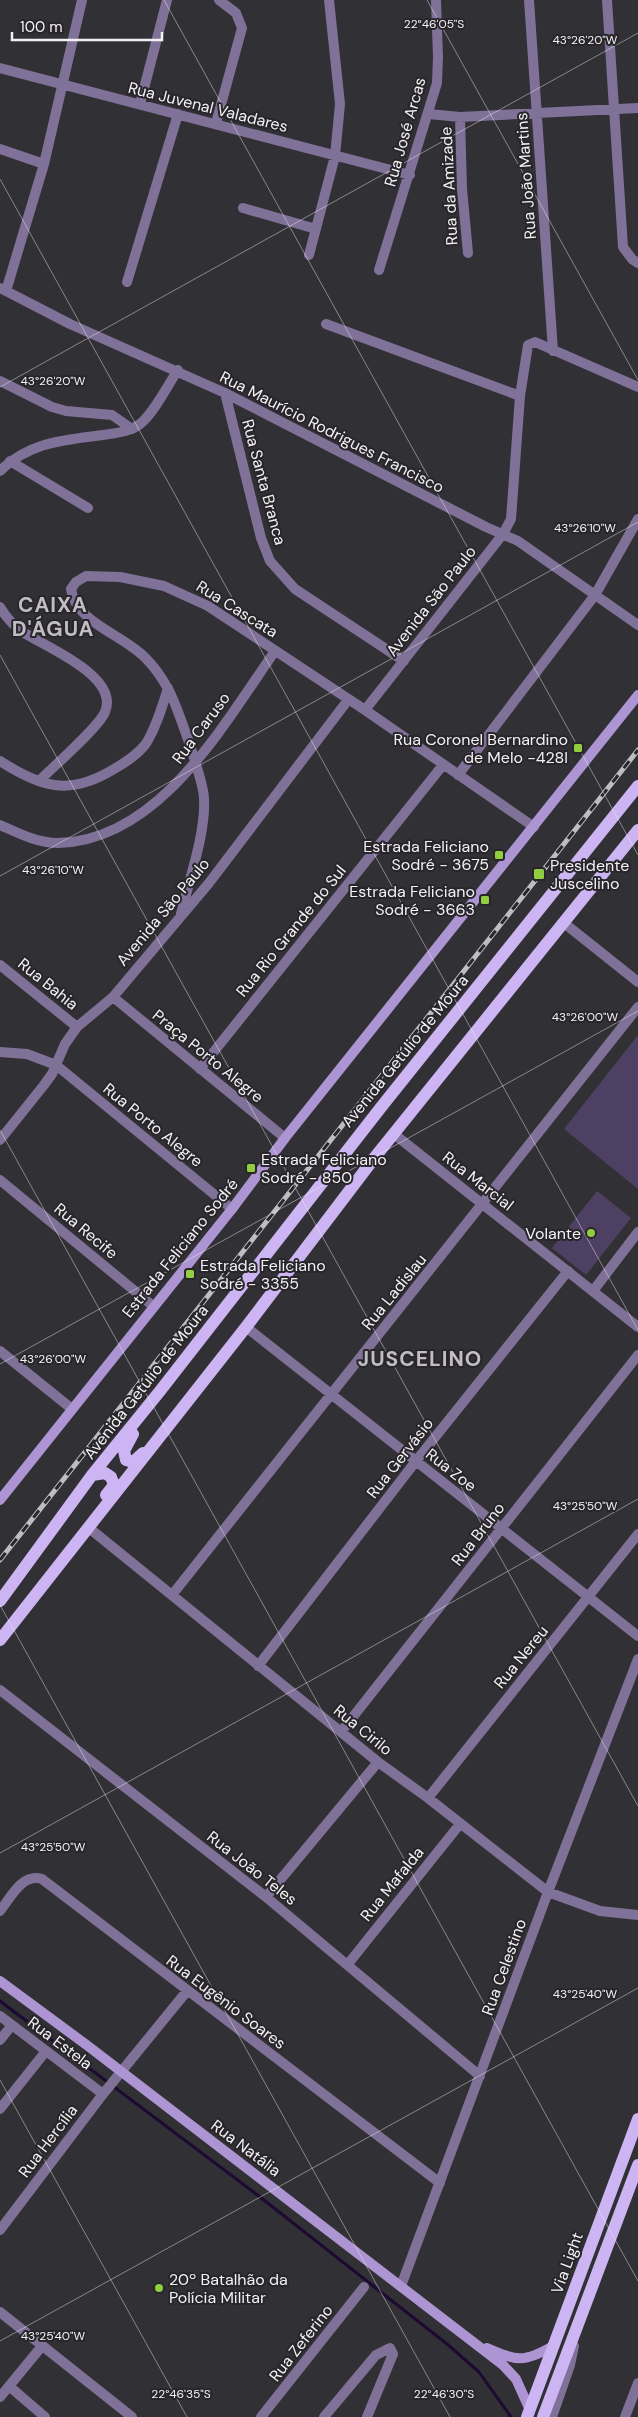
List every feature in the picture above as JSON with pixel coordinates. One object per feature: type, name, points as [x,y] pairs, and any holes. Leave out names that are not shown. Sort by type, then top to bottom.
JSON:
[{"type":"main road","name":"Estrada Feliciano Sodré","points":[[0,1500],[638,695]]},
{"type":"main road","name":"Avenida Getúlio de Moura","points":[[0,1601],[92,1476],[382,1106],[638,786]]},
{"type":"main road","points":[[0,1640],[246,1327],[394,1134],[638,830]]},
{"type":"main road","points":[[160,1391],[127,1444],[124,1451],[126,1460],[131,1462],[136,1460],[160,1437]]},
{"type":"main road","points":[[89,1528],[89,1520],[114,1485],[108,1474],[100,1473],[92,1476]]},
{"type":"main road","name":"Rua Natália","points":[[0,1981],[120,2075],[401,2286],[472,2342],[516,2379],[528,2413]]},
{"type":"main road","name":"Via Light","points":[[528,2413],[638,2119]]},
{"type":"main road","name":"Via Light","points":[[543,2417],[638,2165]]},
{"type":"main road","name":"Rua Natália","points":[[472,2342],[519,2360],[536,2356],[553,2346]]},
{"type":"street","points":[[3,289],[44,164],[82,0]]},
{"type":"street","points":[[140,104],[167,0]]},
{"type":"street","points":[[216,123],[242,28],[236,13],[219,0]]},
{"type":"street","points":[[309,255],[335,156],[340,104],[338,70],[329,0]]},
{"type":"street","name":"Rua José Arcas","points":[[379,270],[429,114],[437,83],[436,0]]},
{"type":"street","name":"Rua João Martins","points":[[529,0],[553,351]]},
{"type":"street","points":[[607,0],[623,247],[632,259],[638,263]]},
{"type":"street","name":"Rua Juvenal Valadares","points":[[0,68],[410,175]]},
{"type":"street","points":[[429,114],[460,117],[638,108]]},
{"type":"street","points":[[126,282],[178,114]]},
{"type":"street","name":"Rua da Amizade","points":[[460,117],[462,189],[468,253]]},
{"type":"street","points":[[0,149],[44,164]]},
{"type":"street","points":[[243,208],[316,229]]},
{"type":"street","name":"Rua Maurício Rodrigues Francisco","points":[[3,289],[70,324],[178,370],[486,527],[518,541],[638,625]]},
{"type":"street","points":[[326,324],[520,396]]},
{"type":"street","name":"Avenida São Paulo","points":[[365,710],[503,534],[512,513],[525,350],[529,344],[535,342],[553,351]]},
{"type":"street","points":[[553,351],[638,387]]},
{"type":"street","points":[[0,471],[10,461],[33,447],[55,441],[132,429],[140,424],[148,414],[178,370]]},
{"type":"street","points":[[0,381],[52,407],[66,411],[112,415],[132,429]]},
{"type":"street","name":"Rua Santa Branca","points":[[225,393],[261,538],[270,561],[295,589],[404,661]]},
{"type":"street","points":[[10,461],[88,508]]},
{"type":"street","points":[[458,774],[595,595],[638,519]]},
{"type":"street","name":"Rua Cascata","points":[[181,914],[204,813],[205,797],[168,688],[134,648],[89,618],[75,604],[71,589],[76,582],[86,576],[101,576],[164,586],[208,606],[365,710],[443,766],[458,774],[534,827]]},
{"type":"street","points":[[0,607],[22,632],[97,678],[105,695],[106,710],[98,722],[39,781]]},
{"type":"street","name":"Rua Caruso","points":[[0,824],[28,838],[56,843],[87,840],[128,822],[164,796],[195,765],[275,651]]},
{"type":"street","points":[[0,761],[19,774],[60,787],[78,786],[101,777],[125,763],[146,743],[159,718],[168,688]]},
{"type":"street","name":"Avenida São Paulo","points":[[0,1140],[44,1086],[65,1044],[77,1027],[113,997],[209,883],[348,700]]},
{"type":"street","name":"Rua Rio Grande do Sul","points":[[200,1069],[443,766]]},
{"type":"street","points":[[564,923],[638,982]]},
{"type":"street","name":"Rua Bahia","points":[[0,965],[77,1027]]},
{"type":"street","name":"Praça Porto Alegre","points":[[113,997],[285,1138]]},
{"type":"street","name":"Rua Ladislau","points":[[172,1595],[638,1007]]},
{"type":"street","name":"Rua Porto Alegre","points":[[0,1052],[27,1054],[56,1065],[232,1209]]},
{"type":"street","name":"Rua Marcial","points":[[394,1134],[638,1327]]},
{"type":"street","name":"Rua Recife","points":[[0,1180],[153,1306]]},
{"type":"street","points":[[593,1291],[638,1232]]},
{"type":"street","name":"Rua Gervásio","points":[[258,1666],[416,1460],[568,1271]]},
{"type":"street","name":"Rua Zoe","points":[[246,1327],[638,1636]]},
{"type":"street","points":[[0,1351],[72,1408]]},
{"type":"street","name":"Rua Bruno","points":[[340,1732],[638,1356]]},
{"type":"street","name":"Rua Cirilo","points":[[89,1528],[340,1732],[548,1892],[600,1911],[638,1915]]},
{"type":"street","name":"Rua Nereu","points":[[428,1798],[638,1534]]},
{"type":"street","name":"Rua Celestino","points":[[401,2286],[548,1892],[638,1659]]},
{"type":"street","name":"Rua João Teles","points":[[0,1690],[266,1897],[480,2076]]},
{"type":"street","points":[[266,1897],[378,1762]]},
{"type":"street","name":"Rua Mafalda","points":[[348,1964],[460,1824]]},
{"type":"street","name":"Rua Eugênio Soares","points":[[0,1911],[20,1885],[34,1877],[42,1879],[187,1992],[440,2183]]},
{"type":"street","name":"Rua Hercília","points":[[0,2230],[104,2093],[187,1992]]},
{"type":"street","name":"Rua Estela","points":[[0,2016],[104,2093]]},
{"type":"street","points":[[0,2040],[12,2025]]},
{"type":"street","points":[[0,2109],[46,2050]]},
{"type":"street","name":"Rua Zeferino","points":[[261,2417],[364,2287]]},
{"type":"street","points":[[0,2312],[127,2416]]},
{"type":"street","points":[[552,2417],[570,2365],[576,2331]]},
{"type":"street","points":[[0,2397],[42,2346]]},
{"type":"street","points":[[324,2417],[376,2356],[390,2348],[392,2354],[367,2417]]},
{"type":"street","points":[[625,2417],[638,2383]]},
{"type":"street","points":[[8,2386],[45,2417]]},
{"type":"shaded area","points":[[638,1035],[638,1189],[564,1129]]},
{"type":"shaded area","name":"Volante","points":[[597,1191],[631,1218],[586,1275],[552,1248]]},
{"type":"waterway","points":[[0,2001],[260,2197],[447,2344],[479,2372],[511,2417]]},
{"type":"railway","points":[[0,1560],[638,750]]},
{"type":"place","name":"Rua Coronel Bernardino de Melo -428I","points":[[578,748]]},
{"type":"place","name":"Estrada Feliciano Sodré - 3675","points":[[499,855]]},
{"type":"place","name":"Presidente Juscelino","points":[[539,874]]},
{"type":"place","name":"Estrada Feliciano Sodré - 3663","points":[[485,900]]},
{"type":"place","name":"Estrada Feliciano Sodré - 850","points":[[251,1168]]},
{"type":"place","name":"Volante","points":[[591,1233]]},
{"type":"place","name":"Estrada Feliciano Sodré - 3355","points":[[190,1274]]},
{"type":"place","name":"20º Batalhão da Polícia Militar","points":[[159,2288]]},
{"type":"district","name":"CAIXA D'ÁGUA","points":[[53,617]]},
{"type":"district","name":"JUSCELINO","points":[[420,1359]]}]
